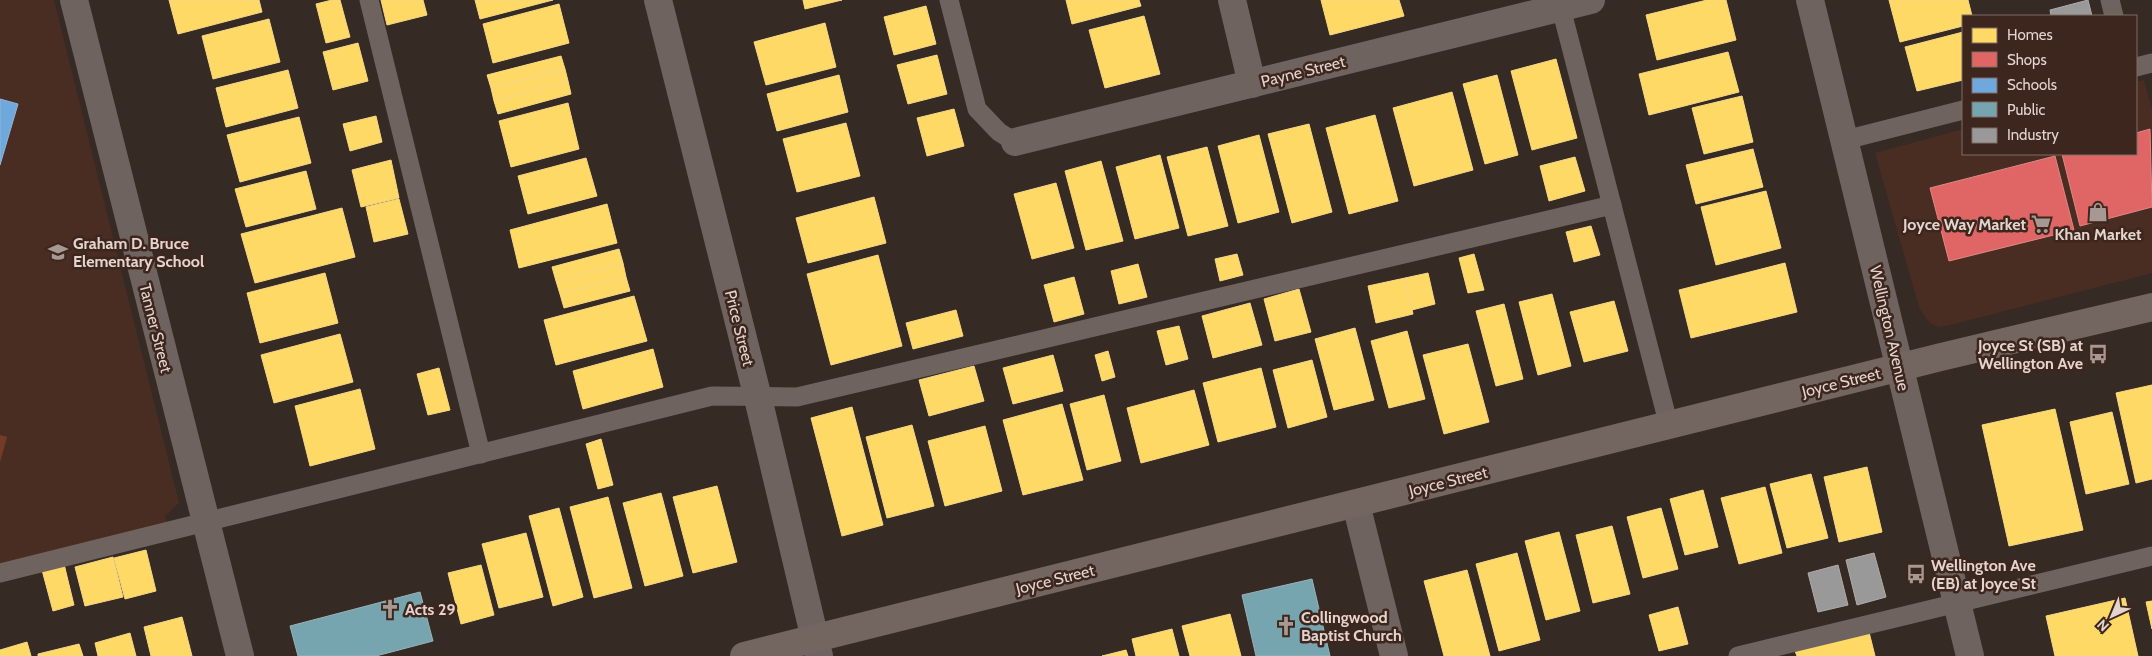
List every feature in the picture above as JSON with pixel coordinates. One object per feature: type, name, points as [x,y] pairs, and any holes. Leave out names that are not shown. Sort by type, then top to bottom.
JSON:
[{"type":"main road","name":"Joyce Street","points":[[744,656],[817,647],[1356,504],[1899,367],[2152,307]]},
{"type":"street","name":"Tanner Street","points":[[74,0],[240,656]]},
{"type":"street","name":"Price Street","points":[[658,0],[758,398],[817,647]]},
{"type":"street","points":[[1232,0],[1252,84]]},
{"type":"street","name":"Payne Street","points":[[1015,142],[1252,84],[1515,9],[1561,8],[1592,0]]},
{"type":"street","name":"Wellington Avenue","points":[[1810,0],[1970,656]]},
{"type":"street","points":[[1356,504],[1394,656]]},
{"type":"lane","points":[[369,0],[481,454]]},
{"type":"lane","points":[[949,0],[977,108],[999,132],[1015,142]]},
{"type":"lane","points":[[2110,0],[2114,15]]},
{"type":"lane","points":[[1561,8],[1669,426]]},
{"type":"lane","points":[[2137,67],[2152,63]]},
{"type":"lane","points":[[1845,140],[1962,110]]},
{"type":"lane","points":[[0,573],[712,396],[797,397],[1612,205]]},
{"type":"lane","points":[[1738,656],[2152,556]]},
{"type":"shaded area","name":"Graham D. Bruce Elementary School","points":[[0,0],[54,0],[179,503],[165,516],[169,531],[0,573]]},
{"type":"shaded area","points":[[2144,80],[2152,110],[2152,273],[1950,325],[1939,327],[1930,323],[1920,310],[1875,153],[1962,129],[1962,155],[2137,155],[2137,82]]},
{"type":"green space","points":[[0,435],[7,437],[0,462]]},
{"type":"building: Homes","points":[[169,0],[259,0],[262,12],[178,34]]},
{"type":"building: Homes","points":[[340,0],[350,37],[326,43],[316,4]]},
{"type":"building: Homes","points":[[381,0],[423,0],[427,15],[387,25]]},
{"type":"building: Homes","points":[[475,0],[553,0],[480,19]]},
{"type":"building: Homes","points":[[803,0],[842,0],[805,9]]},
{"type":"building: Homes","points":[[1066,0],[1139,0],[1141,6],[1072,24]]},
{"type":"building: Homes","points":[[1321,0],[1399,0],[1404,16],[1330,35]]},
{"type":"building: Homes","points":[[1707,0],[1726,0],[1736,40],[1657,60],[1646,15]]},
{"type":"building: Homes","points":[[1889,0],[1968,0],[1972,15],[1962,15],[1962,26],[1900,42]]},
{"type":"building: Homes","points":[[559,4],[569,43],[493,63],[483,24]]},
{"type":"building: Homes","points":[[926,6],[936,44],[894,55],[884,17]]},
{"type":"building: Homes","points":[[1144,16],[1160,74],[1105,88],[1089,30]]},
{"type":"building: Homes","points":[[269,19],[280,62],[213,79],[202,36]]},
{"type":"building: Homes","points":[[825,23],[836,67],[766,85],[754,42]]},
{"type":"building: Homes","points":[[1962,32],[1962,80],[1917,91],[1905,47]]},
{"type":"building: Homes","points":[[358,43],[368,81],[333,90],[323,52]]},
{"type":"building: Homes","points":[[1728,52],[1739,92],[1649,115],[1639,74]]},
{"type":"building: Homes","points":[[937,55],[947,94],[908,104],[897,65]]},
{"type":"building: Homes","points":[[561,56],[565,69],[491,88],[487,75]]},
{"type":"building: Homes","points":[[1556,59],[1577,138],[1532,150],[1511,71]]},
{"type":"building: Homes","points":[[565,69],[568,81],[494,101],[491,88]]},
{"type":"building: Homes","points":[[288,70],[298,108],[226,127],[216,88]]},
{"type":"building: Homes","points":[[839,75],[848,112],[777,131],[767,94]]},
{"type":"building: Homes","points":[[1497,75],[1518,155],[1485,164],[1463,84]]},
{"type":"building: Homes","points":[[568,81],[571,94],[498,114],[494,101]]},
{"type":"building: Homes","points":[[1452,92],[1473,170],[1414,186],[1393,108]]},
{"type":"building: Homes","points":[[1742,96],[1753,142],[1704,154],[1692,108]]},
{"type":"building: Homes","points":[[568,103],[579,149],[511,167],[499,121]]},
{"type":"building: Homes","points":[[954,109],[964,146],[927,156],[917,118]]},
{"type":"building: Homes","points":[[1375,115],[1398,201],[1349,214],[1326,128]]},
{"type":"building: Homes","points":[[376,116],[382,142],[350,151],[343,124]]},
{"type":"building: Homes","points":[[299,117],[311,163],[240,182],[227,135]]},
{"type":"building: Homes","points":[[846,123],[860,176],[797,192],[783,139]]},
{"type":"building: Homes","points":[[1309,124],[1332,212],[1292,223],[1268,134]]},
{"type":"building: Homes","points":[[1259,135],[1279,212],[1238,223],[1218,146]]},
{"type":"building: Homes","points":[[1207,147],[1228,226],[1188,236],[1167,157]]},
{"type":"building: Homes","points":[[1753,149],[1763,187],[1696,204],[1686,165]]},
{"type":"building: Homes","points":[[1160,155],[1179,228],[1135,239],[1116,167]]},
{"type":"building: Homes","points":[[1575,157],[1585,191],[1549,201],[1540,166]]},
{"type":"building: Homes","points":[[586,158],[597,196],[528,214],[518,176]]},
{"type":"building: Homes","points":[[391,160],[399,198],[361,207],[352,170]]},
{"type":"building: Homes","points":[[1101,161],[1123,241],[1086,250],[1065,171]]},
{"type":"building: Homes","points":[[306,171],[316,209],[246,227],[235,189]]},
{"type":"building: Homes","points":[[1056,183],[1074,248],[1032,259],[1014,194]]},
{"type":"building: Homes","points":[[1766,191],[1781,248],[1716,265],[1701,207]]},
{"type":"building: Homes","points":[[874,197],[886,243],[808,263],[796,218]]},
{"type":"building: Homes","points":[[399,199],[408,234],[374,242],[366,207]]},
{"type":"building: Homes","points":[[607,204],[617,243],[519,268],[510,230]]},
{"type":"building: Homes","points":[[342,208],[355,257],[255,283],[241,234]]},
{"type":"building: Homes","points":[[1591,226],[1600,255],[1574,262],[1566,232]]},
{"type":"building: Homes","points":[[619,249],[623,263],[556,281],[552,267]]},
{"type":"building: Homes","points":[[1237,254],[1243,275],[1220,281],[1215,259]]},
{"type":"building: Homes","points":[[1474,254],[1484,290],[1468,293],[1459,258]]},
{"type":"building: Homes","points":[[878,255],[902,346],[831,365],[807,274]]},
{"type":"building: Homes","points":[[623,263],[626,277],[560,294],[556,281]]},
{"type":"building: Homes","points":[[1785,263],[1797,312],[1691,338],[1679,290]]},
{"type":"building: Homes","points":[[1138,264],[1147,297],[1119,304],[1111,271]]},
{"type":"building: Homes","points":[[325,273],[338,323],[260,343],[247,293]]},
{"type":"building: Homes","points":[[1428,273],[1435,304],[1412,310],[1405,278]]},
{"type":"building: Homes","points":[[626,277],[630,291],[564,308],[560,294]]},
{"type":"building: Homes","points":[[1074,277],[1084,314],[1054,322],[1044,285]]},
{"type":"building: Homes","points":[[1405,278],[1413,314],[1376,323],[1368,286]]},
{"type":"building: Homes","points":[[1299,289],[1311,332],[1275,341],[1264,299]]},
{"type":"building: Homes","points":[[1552,294],[1571,366],[1538,375],[1519,302]]},
{"type":"building: Homes","points":[[634,296],[647,341],[556,365],[544,320]]},
{"type":"building: Homes","points":[[1614,301],[1628,351],[1584,362],[1570,312]]},
{"type":"building: Homes","points":[[1250,303],[1262,345],[1213,358],[1202,316]]},
{"type":"building: Homes","points":[[1504,304],[1523,379],[1496,386],[1476,311]]},
{"type":"building: Homes","points":[[956,310],[963,336],[913,349],[906,323]]},
{"type":"building: Homes","points":[[1179,326],[1188,359],[1166,365],[1157,331]]},
{"type":"building: Homes","points":[[1355,328],[1374,400],[1334,410],[1315,339]]},
{"type":"building: Homes","points":[[1407,331],[1425,399],[1389,408],[1371,341]]},
{"type":"building: Homes","points":[[340,334],[353,382],[274,403],[261,355]]},
{"type":"building: Homes","points":[[1468,344],[1489,422],[1444,434],[1423,355]]},
{"type":"building: Homes","points":[[653,349],[663,387],[583,409],[573,371]]},
{"type":"building: Homes","points":[[1108,351],[1115,377],[1102,381],[1095,355]]},
{"type":"building: Homes","points":[[1053,355],[1063,391],[1013,404],[1003,368]]},
{"type":"building: Homes","points":[[1312,360],[1327,417],[1288,428],[1273,370]]},
{"type":"building: Homes","points":[[974,366],[984,401],[929,416],[919,380]]},
{"type":"building: Homes","points":[[439,368],[450,410],[428,415],[417,374]]},
{"type":"building: Homes","points":[[1261,368],[1276,427],[1218,442],[1203,383]]},
{"type":"building: Homes","points":[[2152,385],[2152,479],[2136,483],[2116,393]]},
{"type":"building: Homes","points":[[360,389],[375,449],[310,466],[295,406]]},
{"type":"building: Homes","points":[[1194,390],[1209,445],[1141,463],[1127,408]]},
{"type":"building: Homes","points":[[1104,395],[1121,461],[1087,470],[1070,404]]},
{"type":"building: Homes","points":[[1062,404],[1083,480],[1023,495],[1003,420]]},
{"type":"building: Homes","points":[[852,407],[883,525],[842,536],[811,418]]},
{"type":"building: Homes","points":[[2055,409],[2083,530],[2009,546],[1982,425]]},
{"type":"building: Homes","points":[[2112,412],[2129,484],[2086,494],[2070,422]]},
{"type":"building: Homes","points":[[912,425],[934,506],[887,518],[866,437]]},
{"type":"building: Homes","points":[[985,426],[1002,491],[945,506],[928,441]]},
{"type":"building: Homes","points":[[601,439],[613,485],[598,489],[586,444]]},
{"type":"building: Homes","points":[[1867,467],[1882,532],[1839,542],[1824,477]]},
{"type":"building: Homes","points":[[1811,474],[1828,538],[1787,548],[1770,484]]},
{"type":"building: Homes","points":[[717,486],[737,562],[693,573],[673,497]]},
{"type":"building: Homes","points":[[1765,487],[1782,553],[1739,564],[1721,498]]},
{"type":"building: Homes","points":[[1703,490],[1718,547],[1685,555],[1670,499]]},
{"type":"building: Homes","points":[[661,493],[683,576],[645,586],[623,503]]},
{"type":"building: Homes","points":[[608,497],[632,588],[594,598],[570,507]]},
{"type":"building: Homes","points":[[559,508],[583,597],[553,606],[529,516]]},
{"type":"building: Homes","points":[[1661,508],[1678,569],[1643,578],[1627,517]]},
{"type":"building: Homes","points":[[1612,526],[1630,594],[1593,603],[1576,535]]},
{"type":"building: Homes","points":[[1559,532],[1580,611],[1546,620],[1525,541]]},
{"type":"building: Homes","points":[[526,533],[543,597],[499,608],[482,544]]},
{"type":"building: Homes","points":[[146,550],[156,591],[125,599],[114,558]]},
{"type":"building: Homes","points":[[1517,553],[1540,640],[1499,651],[1476,564]]},
{"type":"building: Homes","points":[[113,557],[123,597],[85,606],[75,567]]},
{"type":"building: Homes","points":[[64,564],[74,605],[53,611],[42,570]]},
{"type":"building: Homes","points":[[481,565],[494,615],[461,624],[448,573]]},
{"type":"building: Homes","points":[[1467,570],[1490,656],[1444,656],[1424,581]]},
{"type":"building: Homes","points":[[2125,598],[2138,656],[2055,656],[2046,616]]},
{"type":"building: Homes","points":[[2152,601],[2152,629],[2146,602]]},
{"type":"building: Homes","points":[[1678,607],[1688,644],[1659,651],[1649,615]]},
{"type":"building: Homes","points":[[1230,614],[1241,656],[1190,656],[1182,626]]},
{"type":"building: Homes","points":[[182,617],[192,656],[151,656],[144,627]]},
{"type":"building: Homes","points":[[1172,629],[1179,656],[1136,656],[1132,639]]},
{"type":"building: Homes","points":[[1869,632],[1875,656],[1797,656],[1795,651]]},
{"type":"building: Homes","points":[[130,633],[136,656],[98,656],[95,643]]},
{"type":"building: Homes","points":[[27,642],[31,656],[0,656],[0,650]]},
{"type":"building: Homes","points":[[79,644],[83,656],[38,656],[38,654]]},
{"type":"building: Homes","points":[[1126,650],[1128,656],[1102,656]]},
{"type":"building: Shops","points":[[2150,129],[2152,207],[2080,226],[2062,155],[2137,155],[2137,133]]},
{"type":"building: Shops","points":[[2055,156],[2074,230],[1949,261],[1930,188]]},
{"type":"building: Schools","points":[[0,99],[18,104],[0,165]]},
{"type":"building: Public","name":"Collingwood Baptist Church","points":[[1312,579],[1330,656],[1256,656],[1242,595]]},
{"type":"building: Public","name":"Acts 29","points":[[420,592],[433,641],[376,656],[298,656],[290,626]]},
{"type":"building: Industry","points":[[2088,0],[2092,15],[2051,15],[2050,10]]},
{"type":"building: Industry","points":[[1874,553],[1886,597],[1857,605],[1846,560]]},
{"type":"building: Industry","points":[[1838,565],[1848,605],[1818,612],[1808,573]]},
{"type":"place","name":"Khan Market","points":[[2098,212]]},
{"type":"place","name":"Joyce Way Market","points":[[2041,224]]},
{"type":"place","name":"Graham D. Bruce Elementary School","points":[[58,252]]},
{"type":"place","name":"Joyce St (SB) at Wellington Ave","points":[[2098,354]]},
{"type":"place","name":"Wellington Ave (EB) at Joyce St","points":[[1916,574]]},
{"type":"place","name":"Acts 29","points":[[390,609]]},
{"type":"place","name":"Collingwood Baptist Church","points":[[1286,626]]}]
